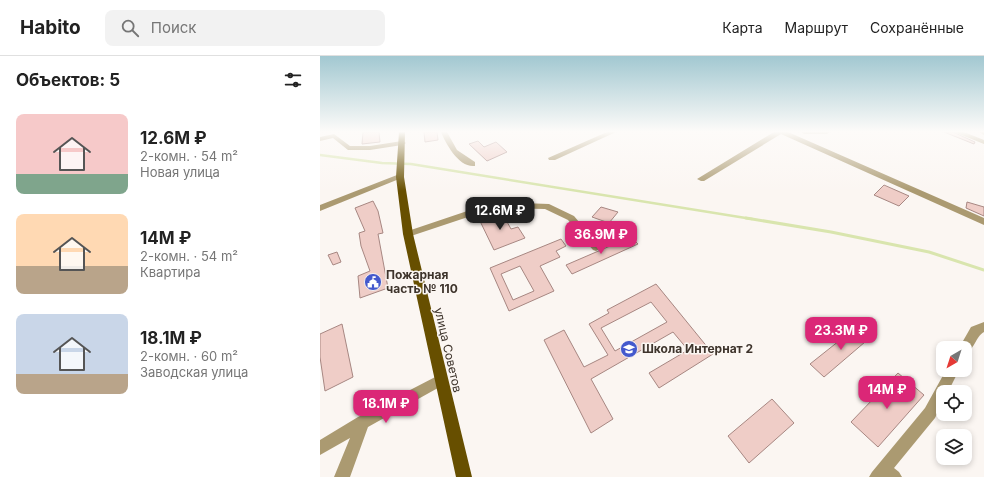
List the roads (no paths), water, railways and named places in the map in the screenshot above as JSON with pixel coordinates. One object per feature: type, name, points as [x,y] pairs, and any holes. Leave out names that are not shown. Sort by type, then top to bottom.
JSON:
[{"type":"main road","name":"улица Советов","points":[[401,152],[400,177],[408,234],[464,477]]},
{"type":"street","points":[[454,152],[472,164]]},
{"type":"street","points":[[552,158],[567,152]]},
{"type":"street","points":[[701,179],[746,152]]},
{"type":"street","points":[[826,152],[984,222]]},
{"type":"street","points":[[320,208],[400,177]]},
{"type":"street","points":[[408,234],[494,205],[546,206],[571,218],[596,248]]},
{"type":"street","points":[[969,341],[975,331],[984,327]]},
{"type":"street","points":[[885,474],[930,413],[948,377]]},
{"type":"street","points":[[320,448],[363,422],[441,380]]},
{"type":"street","points":[[342,477],[363,422]]},
{"type":"waterway","points":[[320,155],[382,163],[411,164],[752,219]]},
{"type":"waterway","points":[[746,218],[831,232],[929,252],[984,270]]},
{"type":"place","name":"Пожарная часть № 110","points":[[373,282]]},
{"type":"place","name":"Школа Интернат 2","points":[[629,349]]}]
